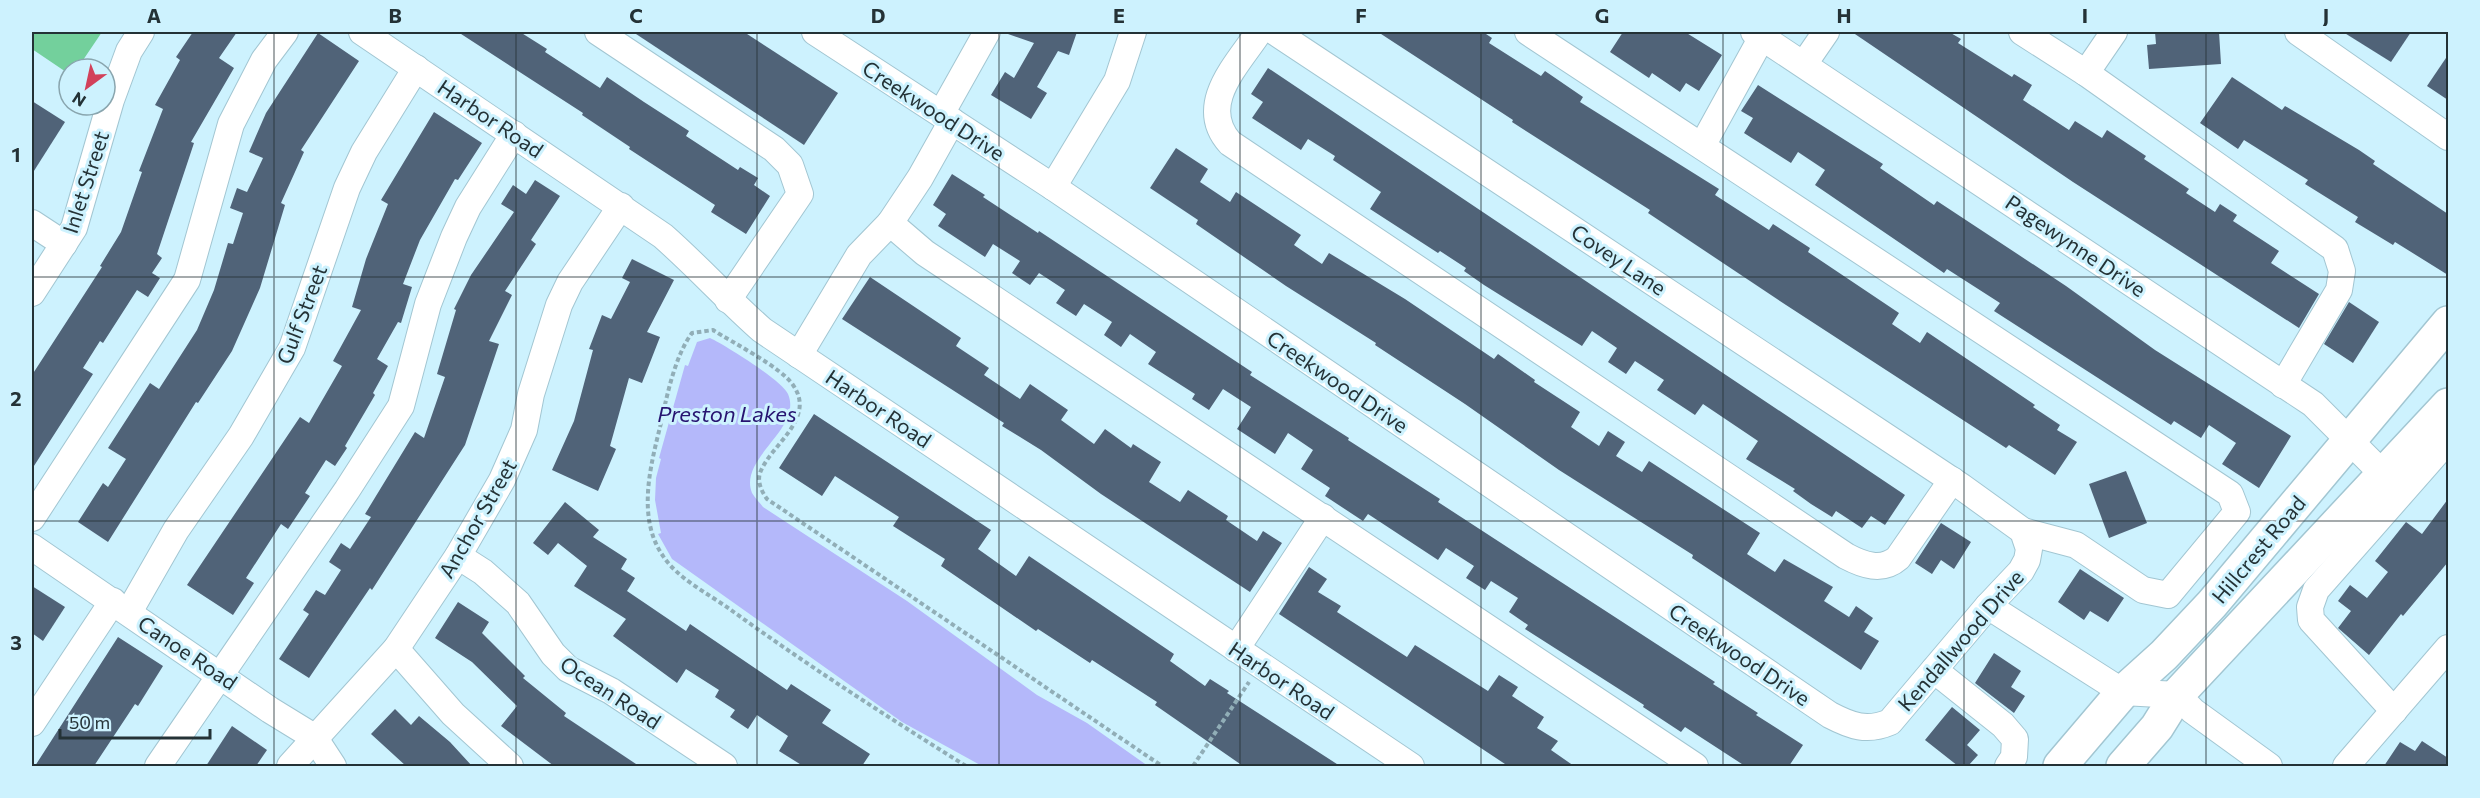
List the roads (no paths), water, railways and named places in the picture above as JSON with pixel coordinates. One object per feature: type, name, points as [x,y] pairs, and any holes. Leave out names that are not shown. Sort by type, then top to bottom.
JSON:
[{"type":"main road","name":"Hillcrest Road","points":[[2060,766],[2123,692],[2164,655],[2212,604],[2448,323]]},
{"type":"main road","name":"Hillcrest Road","points":[[2123,766],[2157,728],[2185,703],[2448,405]]},
{"type":"street","name":"Inlet Street","points":[[32,293],[64,244],[78,217],[111,100],[129,51],[141,32]]},
{"type":"street","points":[[32,518],[187,280],[231,124],[264,60],[285,32]]},
{"type":"street","name":"Harbor Road","points":[[362,32],[663,236],[762,330],[1411,766]]},
{"type":"street","points":[[598,32],[774,149],[790,165],[800,194],[728,300]]},
{"type":"street","name":"Creekwood Drive","points":[[815,32],[1053,187],[1830,715],[1850,726],[1860,727]]},
{"type":"street","points":[[799,355],[860,255],[890,223],[920,178],[987,32]]},
{"type":"street","points":[[1053,187],[1117,81],[1133,32]]},
{"type":"street","points":[[1258,32],[1219,94],[1217,118],[1220,131],[1230,142],[1846,556],[1869,565],[1882,567],[1891,565],[1957,483],[2023,531],[2076,545],[2143,590],[2168,595],[2237,512],[2230,494],[1528,32]]},
{"type":"street","name":"Covey Lane","points":[[1275,32],[1957,483]]},
{"type":"street","points":[[1804,64],[1826,32]]},
{"type":"street","points":[[2022,32],[2086,73],[2336,249],[2342,271],[2339,290],[2283,385]]},
{"type":"street","points":[[2086,73],[2114,32]]},
{"type":"street","points":[[2298,32],[2448,137]]},
{"type":"street","points":[[1702,146],[1758,34]]},
{"type":"street","name":"Pagewynne Drive","points":[[1758,34],[2313,404],[2384,475]]},
{"type":"street","name":"Gulf Street","points":[[32,723],[121,606],[241,436],[292,348],[347,188],[364,152],[416,68]]},
{"type":"street","points":[[158,766],[347,490],[401,406],[428,304],[454,237],[468,207],[514,134]]},
{"type":"street","name":"Anchor Street","points":[[290,766],[396,648],[458,556],[515,453],[559,305],[580,267],[621,206]]},
{"type":"street","points":[[32,222],[64,244]]},
{"type":"street","points":[[890,223],[925,253],[1695,766]]},
{"type":"street","points":[[2394,711],[2311,620],[2310,607],[2316,590],[2448,440]]},
{"type":"street","points":[[1236,649],[1323,517]]},
{"type":"street","name":"Kendallwood Drive","points":[[1860,727],[1879,727],[1890,722],[1988,606],[2021,571],[2027,560],[2029,549],[2023,531]]},
{"type":"street","name":"Canoe Road","points":[[32,547],[314,737],[333,766]]},
{"type":"street","name":"Ocean Road","points":[[458,556],[483,572],[518,603],[553,654],[568,669],[611,691],[724,766]]},
{"type":"street","points":[[1988,606],[2123,692],[2185,703],[2269,766]]},
{"type":"street","points":[[396,648],[453,714],[510,766]]},
{"type":"street","points":[[2346,766],[2448,648]]},
{"type":"street","points":[[1934,670],[2003,725],[2015,739],[2014,757],[2008,766]]},
{"type":"water","name":"Preston Lakes","points":[[710,338],[765,372],[788,394],[790,407],[787,419],[761,456],[750,480],[752,493],[763,507],[907,601],[1037,695],[1087,723],[1148,766],[982,766],[902,722],[672,559],[658,534],[661,533],[655,500],[656,478],[661,459],[659,458],[685,365],[688,366],[697,342]]}]
